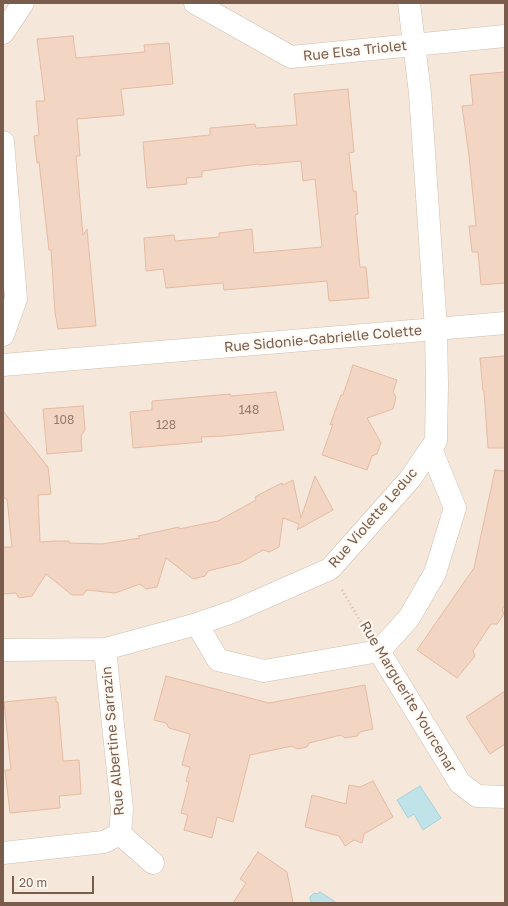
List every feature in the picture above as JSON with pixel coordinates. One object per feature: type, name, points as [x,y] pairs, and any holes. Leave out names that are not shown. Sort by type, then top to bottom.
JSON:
[{"type":"street","points":[[3,33],[23,3]]},
{"type":"street","name":"Rue Elsa Triolet","points":[[195,3],[291,57],[505,36]]},
{"type":"street","name":"Rue Sidonie-Gabrielle Colette","points":[[3,365],[436,329],[420,93],[409,3]]},
{"type":"street","points":[[3,142],[16,299],[3,334]]},
{"type":"street","points":[[436,329],[505,323]]},
{"type":"street","name":"Rue Violette Leduc","points":[[3,650],[105,649],[197,624],[232,612],[330,569],[410,479],[436,441],[436,329]]},
{"type":"street","name":"Rue Violette Leduc","points":[[379,651],[409,618],[435,573],[455,508],[431,449]]},
{"type":"street","points":[[197,624],[218,660],[264,671],[379,651]]},
{"type":"street","name":"Rue Albertine Sarrazin","points":[[3,853],[104,842],[120,834],[122,809],[105,649]]},
{"type":"street","name":"Rue Marguerite Yourcenar","points":[[379,651],[460,783],[477,796],[505,797]]},
{"type":"street","points":[[120,834],[153,863]]},
{"type":"path","name":"Rue Marguerite Yourcenar","points":[[330,569],[379,651]]},
{"type":"shaded area","points":[[3,3],[505,3],[505,903],[3,903]]},
{"type":"water","points":[[420,786],[441,818],[423,830],[414,814],[408,818],[397,800]]},
{"type":"water","points":[[320,892],[337,903],[312,903],[310,897],[314,893],[318,894]]},
{"type":"building","points":[[73,36],[76,58],[145,52],[144,45],[169,43],[173,84],[121,89],[124,115],[77,119],[80,156],[76,156],[83,235],[87,229],[96,326],[58,329],[55,313],[51,250],[49,250],[39,162],[37,163],[34,136],[39,135],[36,101],[45,101],[37,39]]},
{"type":"building","points":[[505,72],[505,283],[481,285],[478,252],[472,252],[469,226],[476,226],[462,106],[473,105],[470,75]]},
{"type":"building","points":[[348,89],[354,152],[349,153],[353,191],[356,191],[358,214],[355,215],[360,267],[366,267],[369,298],[329,301],[327,281],[224,290],[223,283],[166,288],[163,269],[146,271],[144,238],[174,235],[175,241],[219,237],[219,233],[252,229],[254,253],[322,247],[315,179],[303,181],[301,161],[258,164],[202,171],[202,177],[186,178],[187,184],[147,188],[143,142],[210,135],[210,128],[255,124],[256,128],[297,125],[294,94]]},
{"type":"building","points":[[505,356],[505,448],[488,448],[480,358]]},
{"type":"building","points":[[353,365],[397,380],[393,392],[396,397],[393,409],[367,418],[381,443],[377,454],[372,456],[367,470],[322,455],[333,424],[330,425],[341,395],[343,395]]},
{"type":"building","points":[[276,392],[284,430],[201,437],[202,442],[133,448],[130,412],[152,410],[152,401],[230,394],[231,396]]},
{"type":"building","points":[[83,406],[85,430],[81,436],[82,451],[47,454],[43,409]]},
{"type":"building","points":[[3,411],[48,467],[51,494],[38,495],[40,542],[69,541],[69,543],[102,544],[140,538],[138,536],[179,527],[179,529],[218,521],[256,500],[255,497],[282,483],[283,485],[293,480],[301,518],[315,476],[333,510],[297,530],[299,524],[283,518],[279,547],[269,552],[263,550],[240,563],[208,571],[205,576],[193,579],[166,558],[157,587],[146,589],[140,584],[115,593],[87,590],[83,595],[72,595],[46,574],[32,596],[19,598],[16,593],[3,594],[3,547],[12,547],[7,499],[3,497]]},
{"type":"building","points":[[495,470],[505,471],[505,605],[502,609],[504,614],[497,624],[491,624],[473,651],[475,656],[457,678],[417,650],[474,568]]},
{"type":"building","points":[[166,676],[269,703],[365,685],[373,729],[360,732],[357,736],[345,738],[341,735],[309,743],[307,747],[297,749],[292,746],[250,755],[233,822],[217,817],[212,838],[184,830],[188,815],[181,813],[189,782],[186,781],[190,767],[182,765],[190,734],[169,728],[166,723],[154,720]]},
{"type":"building","points":[[505,691],[505,744],[490,754],[466,717]]},
{"type":"building","points":[[56,697],[56,702],[58,702],[63,761],[79,760],[81,794],[59,796],[60,808],[10,813],[5,770],[11,770],[4,702]]},
{"type":"building","points":[[373,781],[393,817],[364,834],[362,843],[354,840],[345,846],[339,836],[305,827],[312,795],[346,804],[349,785],[360,787]]},
{"type":"building","points":[[258,852],[287,872],[293,903],[233,903],[246,883],[240,879]]}]
